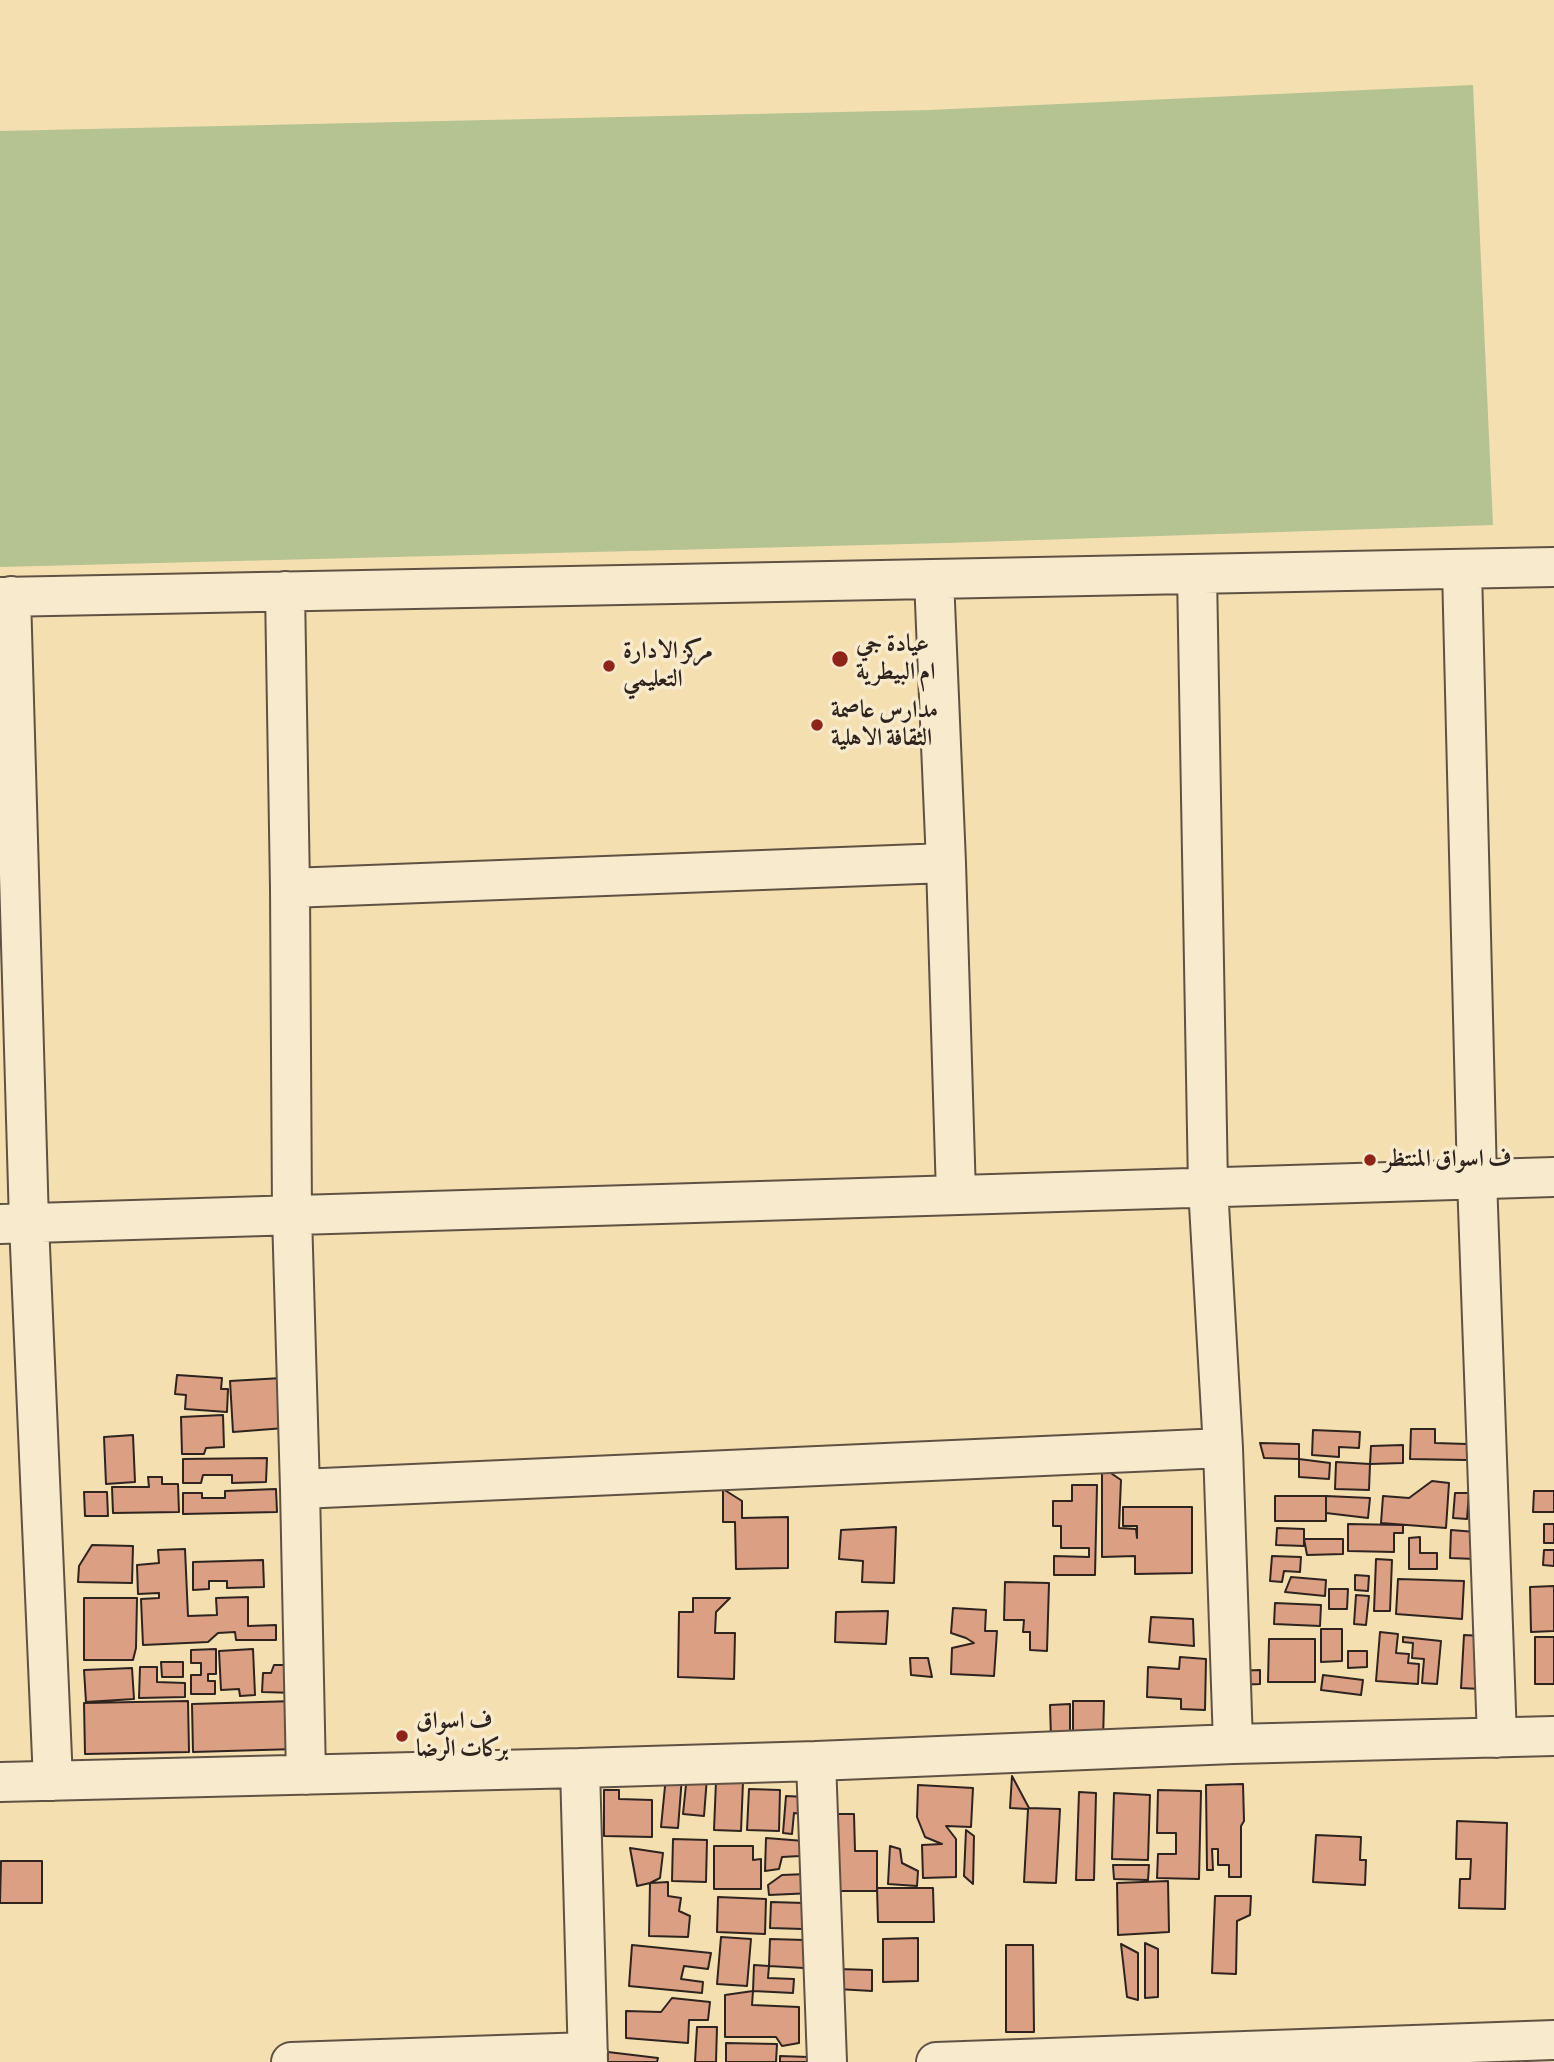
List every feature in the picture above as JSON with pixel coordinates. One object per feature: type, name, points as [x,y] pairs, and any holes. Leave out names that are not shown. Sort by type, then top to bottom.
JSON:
[{"type":"street","points":[[53,1781],[14,1223],[5,596],[1554,567]]},
{"type":"street","points":[[1462,569],[1477,1180],[1497,1738]]},
{"type":"street","points":[[1197,574],[1208,1187],[1223,1448],[1233,1744]]},
{"type":"street","points":[[934,579],[956,1195]]},
{"type":"street","points":[[285,591],[292,1215],[306,1775]]},
{"type":"street","points":[[290,888],[946,863]]},
{"type":"street","points":[[14,1223],[1554,1177]]},
{"type":"street","points":[[300,1489],[1223,1448]]},
{"type":"street","points":[[0,1782],[580,1769],[1233,1744],[1554,1736]]},
{"type":"street","points":[[816,1761],[827,2062]]},
{"type":"street","points":[[291,2062],[588,2057],[580,1769]]},
{"type":"street","points":[[936,2062],[1554,2040]]},
{"type":"green space","points":[[1473,85],[1493,525],[947,543],[0,567],[0,131],[929,110]]},
{"type":"building","points":[[177,1375],[222,1378],[221,1389],[228,1389],[227,1412],[185,1409],[186,1395],[175,1394]]},
{"type":"building","points":[[282,1378],[285,1428],[233,1432],[230,1381]]},
{"type":"building","points":[[223,1415],[224,1447],[206,1448],[204,1454],[182,1454],[181,1417]]},
{"type":"building","points":[[1411,1429],[1435,1429],[1435,1443],[1467,1444],[1467,1460],[1410,1459]]},
{"type":"building","points":[[1313,1430],[1360,1432],[1359,1448],[1339,1447],[1339,1457],[1312,1455]]},
{"type":"building","points":[[133,1435],[135,1482],[106,1484],[104,1437]]},
{"type":"building","points":[[1260,1443],[1299,1444],[1299,1459],[1264,1458]]},
{"type":"building","points":[[1403,1445],[1403,1463],[1370,1464],[1371,1446]]},
{"type":"building","points":[[267,1458],[266,1482],[232,1483],[232,1475],[203,1475],[201,1483],[183,1483],[183,1459]]},
{"type":"building","points":[[1299,1459],[1330,1463],[1329,1479],[1299,1477]]},
{"type":"building","points":[[1336,1462],[1370,1464],[1369,1490],[1335,1489]]},
{"type":"building","points":[[1102,1467],[1121,1480],[1119,1528],[1136,1529],[1137,1538],[1137,1526],[1123,1526],[1123,1507],[1192,1507],[1192,1573],[1135,1574],[1135,1556],[1102,1557]]},
{"type":"building","points":[[148,1477],[162,1477],[162,1484],[178,1484],[179,1512],[113,1513],[112,1487],[149,1487]]},
{"type":"building","points":[[1432,1481],[1449,1483],[1446,1528],[1381,1523],[1383,1496],[1409,1498]]},
{"type":"building","points":[[1072,1485],[1097,1485],[1095,1575],[1054,1575],[1054,1556],[1089,1557],[1089,1548],[1061,1548],[1061,1526],[1053,1526],[1053,1501],[1072,1501]]},
{"type":"building","points":[[276,1489],[277,1512],[183,1514],[183,1493],[202,1493],[202,1498],[225,1498],[225,1491]]},
{"type":"building","points":[[723,1489],[742,1501],[742,1518],[788,1517],[788,1568],[736,1569],[735,1522],[723,1522]]},
{"type":"building","points":[[1534,1491],[1554,1491],[1554,1512],[1533,1512]]},
{"type":"building","points":[[84,1492],[107,1492],[108,1516],[85,1516]]},
{"type":"building","points":[[1455,1493],[1469,1493],[1467,1519],[1453,1518]]},
{"type":"building","points":[[1275,1496],[1326,1496],[1326,1521],[1275,1521]]},
{"type":"building","points":[[1326,1496],[1370,1498],[1368,1518],[1326,1513]]},
{"type":"building","points":[[1348,1524],[1403,1525],[1403,1533],[1394,1533],[1394,1552],[1348,1551]]},
{"type":"building","points":[[1544,1524],[1554,1524],[1554,1543],[1544,1543]]},
{"type":"building","points":[[896,1527],[894,1583],[862,1582],[863,1561],[839,1559],[841,1530]]},
{"type":"building","points":[[1277,1528],[1304,1529],[1304,1546],[1276,1545]]},
{"type":"building","points":[[1451,1530],[1476,1532],[1475,1559],[1450,1558]]},
{"type":"building","points":[[1420,1537],[1420,1553],[1437,1553],[1437,1569],[1409,1569],[1409,1538]]},
{"type":"building","points":[[1304,1539],[1343,1539],[1343,1554],[1307,1555]]},
{"type":"building","points":[[92,1545],[133,1546],[132,1583],[78,1582],[79,1566]]},
{"type":"building","points":[[185,1549],[188,1616],[217,1615],[216,1598],[248,1597],[248,1626],[276,1625],[276,1640],[236,1640],[235,1632],[218,1633],[208,1642],[143,1645],[141,1599],[159,1598],[159,1593],[138,1594],[137,1565],[159,1563],[158,1550]]},
{"type":"building","points":[[1544,1550],[1554,1550],[1554,1566],[1543,1565]]},
{"type":"building","points":[[1272,1556],[1301,1557],[1300,1572],[1284,1571],[1282,1582],[1270,1581]]},
{"type":"building","points":[[1376,1559],[1392,1560],[1390,1611],[1374,1611]]},
{"type":"building","points":[[263,1560],[264,1587],[227,1588],[227,1581],[209,1581],[209,1589],[193,1590],[193,1562]]},
{"type":"building","points":[[1355,1575],[1369,1576],[1368,1591],[1355,1590]]},
{"type":"building","points":[[1291,1577],[1326,1580],[1325,1596],[1285,1592]]},
{"type":"building","points":[[1398,1579],[1464,1581],[1462,1619],[1396,1614]]},
{"type":"building","points":[[1005,1582],[1049,1583],[1047,1651],[1030,1650],[1030,1632],[1023,1632],[1024,1620],[1004,1620]]},
{"type":"building","points":[[1554,1586],[1554,1631],[1531,1632],[1530,1587]]},
{"type":"building","points":[[1329,1589],[1348,1589],[1347,1609],[1329,1609]]},
{"type":"building","points":[[1356,1595],[1369,1596],[1366,1625],[1354,1624]]},
{"type":"building","points":[[84,1598],[137,1598],[136,1648],[133,1660],[84,1660]]},
{"type":"building","points":[[693,1598],[730,1598],[716,1612],[715,1633],[735,1633],[734,1679],[678,1677],[679,1612],[693,1612]]},
{"type":"building","points":[[1275,1603],[1321,1605],[1320,1626],[1274,1624]]},
{"type":"building","points":[[953,1608],[986,1610],[985,1631],[997,1631],[994,1676],[951,1674],[952,1648],[974,1643],[951,1633]]},
{"type":"building","points":[[888,1611],[886,1644],[835,1642],[836,1612]]},
{"type":"building","points":[[1151,1617],[1193,1619],[1194,1646],[1149,1642]]},
{"type":"building","points":[[1321,1629],[1342,1629],[1342,1661],[1321,1662]]},
{"type":"building","points":[[1380,1632],[1398,1634],[1396,1653],[1409,1654],[1408,1663],[1419,1664],[1418,1684],[1376,1681]]},
{"type":"building","points":[[1464,1635],[1483,1636],[1481,1689],[1461,1688]]},
{"type":"building","points":[[1403,1637],[1441,1641],[1437,1684],[1422,1683],[1424,1659],[1412,1658],[1413,1643],[1403,1642]]},
{"type":"building","points":[[1535,1637],[1554,1637],[1554,1684],[1535,1684]]},
{"type":"building","points":[[1269,1639],[1315,1639],[1315,1682],[1268,1682]]},
{"type":"building","points":[[216,1649],[216,1674],[208,1674],[208,1681],[215,1681],[215,1694],[191,1694],[191,1675],[201,1675],[201,1663],[191,1663],[191,1650]]},
{"type":"building","points":[[253,1649],[255,1695],[240,1696],[239,1689],[221,1690],[219,1651]]},
{"type":"building","points":[[1348,1651],[1367,1651],[1367,1667],[1348,1668]]},
{"type":"building","points":[[1180,1657],[1206,1659],[1205,1710],[1181,1709],[1181,1699],[1147,1697],[1148,1667],[1179,1669]]},
{"type":"building","points":[[910,1658],[928,1658],[932,1677],[911,1675]]},
{"type":"building","points":[[161,1662],[183,1662],[183,1677],[162,1677]]},
{"type":"building","points":[[274,1665],[296,1665],[296,1693],[262,1692],[263,1673],[271,1673]]},
{"type":"building","points":[[140,1667],[157,1667],[157,1682],[185,1683],[185,1697],[139,1698]]},
{"type":"building","points":[[132,1668],[134,1699],[86,1702],[84,1670]]},
{"type":"building","points":[[1260,1670],[1260,1684],[1236,1685],[1234,1671]]},
{"type":"building","points":[[1323,1675],[1363,1680],[1361,1695],[1321,1690]]},
{"type":"building","points":[[188,1701],[189,1752],[85,1754],[84,1703]]},
{"type":"building","points":[[295,1701],[296,1749],[193,1752],[192,1704]]},
{"type":"building","points":[[1073,1701],[1104,1701],[1103,1742],[1073,1741]]},
{"type":"building","points":[[1070,1704],[1070,1737],[1051,1738],[1050,1705]]},
{"type":"building","points":[[687,1775],[707,1777],[704,1816],[683,1814]]},
{"type":"building","points":[[666,1776],[682,1777],[678,1828],[661,1827]]},
{"type":"building","points":[[1012,1776],[1029,1808],[1060,1809],[1056,1883],[1024,1882],[1028,1809],[1010,1808]]},
{"type":"building","points":[[716,1781],[743,1782],[741,1831],[714,1830]]},
{"type":"building","points":[[1243,1784],[1241,1877],[1229,1877],[1229,1865],[1218,1865],[1218,1849],[1212,1849],[1213,1870],[1207,1870],[1206,1785]]},
{"type":"building","points":[[918,1785],[973,1788],[971,1827],[946,1826],[956,1839],[956,1877],[923,1878],[922,1845],[942,1844],[925,1837],[917,1817]]},
{"type":"building","points":[[749,1789],[780,1790],[779,1831],[747,1830]]},
{"type":"building","points":[[604,1790],[619,1790],[619,1799],[652,1800],[652,1837],[604,1836]]},
{"type":"building","points":[[1158,1790],[1201,1791],[1199,1879],[1157,1878],[1158,1854],[1176,1854],[1176,1833],[1157,1833]]},
{"type":"building","points":[[1079,1792],[1096,1793],[1094,1880],[1076,1880]]},
{"type":"building","points":[[1114,1793],[1150,1795],[1148,1860],[1112,1859]]},
{"type":"building","points":[[786,1796],[806,1797],[809,1815],[794,1813],[792,1834],[783,1833]]},
{"type":"building","points":[[833,1814],[854,1814],[855,1851],[877,1851],[877,1891],[832,1891]]},
{"type":"building","points":[[1457,1821],[1507,1823],[1505,1909],[1459,1908],[1460,1879],[1470,1879],[1471,1859],[1456,1859]]},
{"type":"building","points":[[966,1830],[974,1836],[973,1884],[964,1876]]},
{"type":"building","points":[[1316,1835],[1361,1837],[1360,1860],[1366,1860],[1365,1885],[1313,1882]]},
{"type":"building","points":[[766,1838],[804,1841],[800,1856],[782,1857],[779,1869],[765,1871]]},
{"type":"building","points":[[673,1839],[707,1840],[706,1882],[672,1881]]},
{"type":"building","points":[[714,1846],[753,1846],[753,1860],[761,1859],[761,1889],[714,1889]]},
{"type":"building","points":[[890,1846],[900,1849],[902,1863],[918,1871],[917,1886],[888,1884]]},
{"type":"building","points":[[630,1848],[663,1853],[660,1878],[637,1886]]},
{"type":"building","points":[[1,1861],[42,1861],[42,1903],[0,1903]]},
{"type":"building","points":[[1113,1865],[1149,1865],[1148,1880],[1114,1879]]},
{"type":"building","points":[[807,1874],[813,1893],[769,1895],[768,1885],[782,1875]]},
{"type":"building","points":[[1168,1881],[1169,1932],[1118,1935],[1117,1883]]},
{"type":"building","points":[[668,1882],[668,1896],[681,1898],[679,1911],[690,1916],[688,1937],[649,1936],[650,1883]]},
{"type":"building","points":[[877,1888],[933,1888],[934,1922],[878,1922]]},
{"type":"building","points":[[1215,1896],[1251,1896],[1250,1915],[1237,1921],[1236,1974],[1212,1973]]},
{"type":"building","points":[[718,1897],[766,1899],[765,1934],[717,1932]]},
{"type":"building","points":[[771,1902],[804,1903],[803,1929],[770,1928]]},
{"type":"building","points":[[721,1937],[751,1939],[747,1986],[717,1984]]},
{"type":"building","points":[[918,1938],[918,1981],[883,1982],[883,1939]]},
{"type":"building","points":[[770,1939],[805,1940],[804,1968],[769,1966]]},
{"type":"building","points":[[1145,1943],[1158,1949],[1158,1997],[1145,1998]]},
{"type":"building","points":[[1121,1944],[1138,1953],[1138,2000],[1127,1997]]},
{"type":"building","points":[[632,1945],[711,1953],[708,1969],[684,1966],[681,1979],[703,1982],[702,1993],[629,1986]]},
{"type":"building","points":[[1006,1945],[1033,1945],[1034,2032],[1006,2032]]},
{"type":"building","points":[[754,1965],[769,1966],[768,1978],[794,1979],[793,1993],[753,1991]]},
{"type":"building","points":[[837,1969],[872,1970],[872,1991],[837,1989]]},
{"type":"building","points":[[753,1991],[752,2005],[799,2007],[799,2043],[782,2046],[776,2037],[725,2037],[725,1995]]},
{"type":"building","points":[[672,1998],[710,2002],[708,2020],[689,2020],[688,2043],[626,2038],[626,2011],[661,2012]]},
{"type":"building","points":[[697,2027],[717,2027],[716,2062],[695,2062]]},
{"type":"building","points":[[726,2043],[777,2044],[776,2062],[726,2062]]},
{"type":"building","points":[[608,2052],[658,2058],[657,2062],[608,2062]]},
{"type":"building","points":[[780,2056],[809,2057],[809,2062],[780,2062]]},
{"type":"place","name":"عيادة جي ام البيطرية","points":[[840,659]]},
{"type":"place","name":"مركز الادارة التعليمي","points":[[609,666]]},
{"type":"place","name":"مدارس عاصمة الثقافة الاهلية","points":[[817,725]]},
{"type":"place","name":"ف اسواق المنتظر","points":[[1370,1160]]},
{"type":"place","name":"ف اسواق بركات الرضا","points":[[402,1736]]}]
